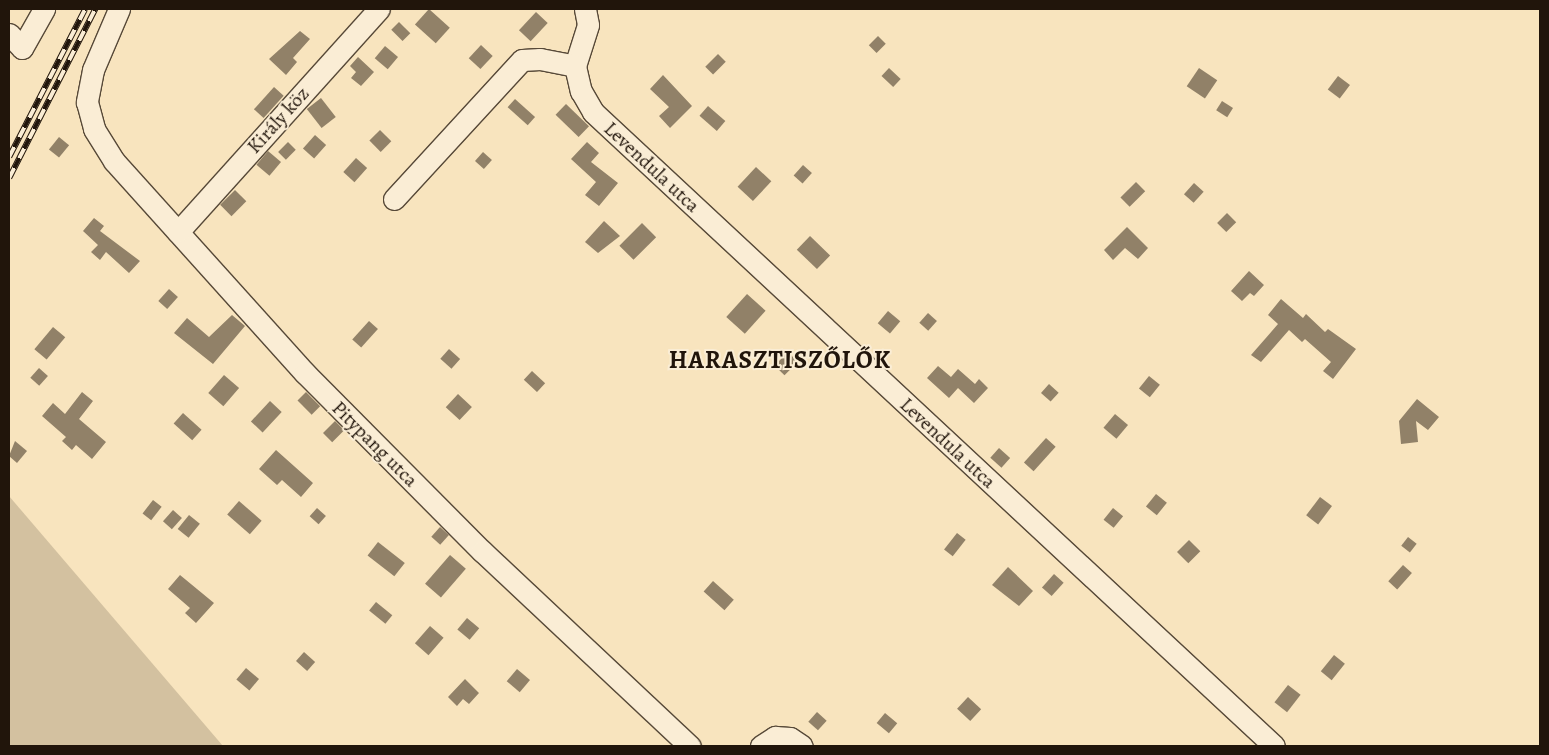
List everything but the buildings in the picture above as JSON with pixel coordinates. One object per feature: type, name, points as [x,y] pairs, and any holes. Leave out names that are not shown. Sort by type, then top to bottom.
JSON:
[{"type":"street","points":[[9,34],[22,48],[44,9]]},
{"type":"street","name":"Pitypang utca","points":[[119,9],[93,70],[87,102],[90,115],[114,161],[305,373],[468,538],[690,746]]},
{"type":"street","name":"Király köz","points":[[178,232],[379,9]]},
{"type":"street","points":[[394,199],[522,60],[540,59],[575,66],[588,25],[585,9]]},
{"type":"street","name":"Levendula utca","points":[[575,66],[581,91],[593,112],[1274,746]]},
{"type":"street","points":[[761,746],[768,739],[781,737],[802,746]]},
{"type":"shaded area","points":[[9,496],[223,746],[9,746]]},
{"type":"railway","points":[[9,157],[85,9]]},
{"type":"railway","points":[[9,178],[95,9]]},
{"type":"district","name":"HARASZTISZŐLŐK","points":[[780,360]]}]
